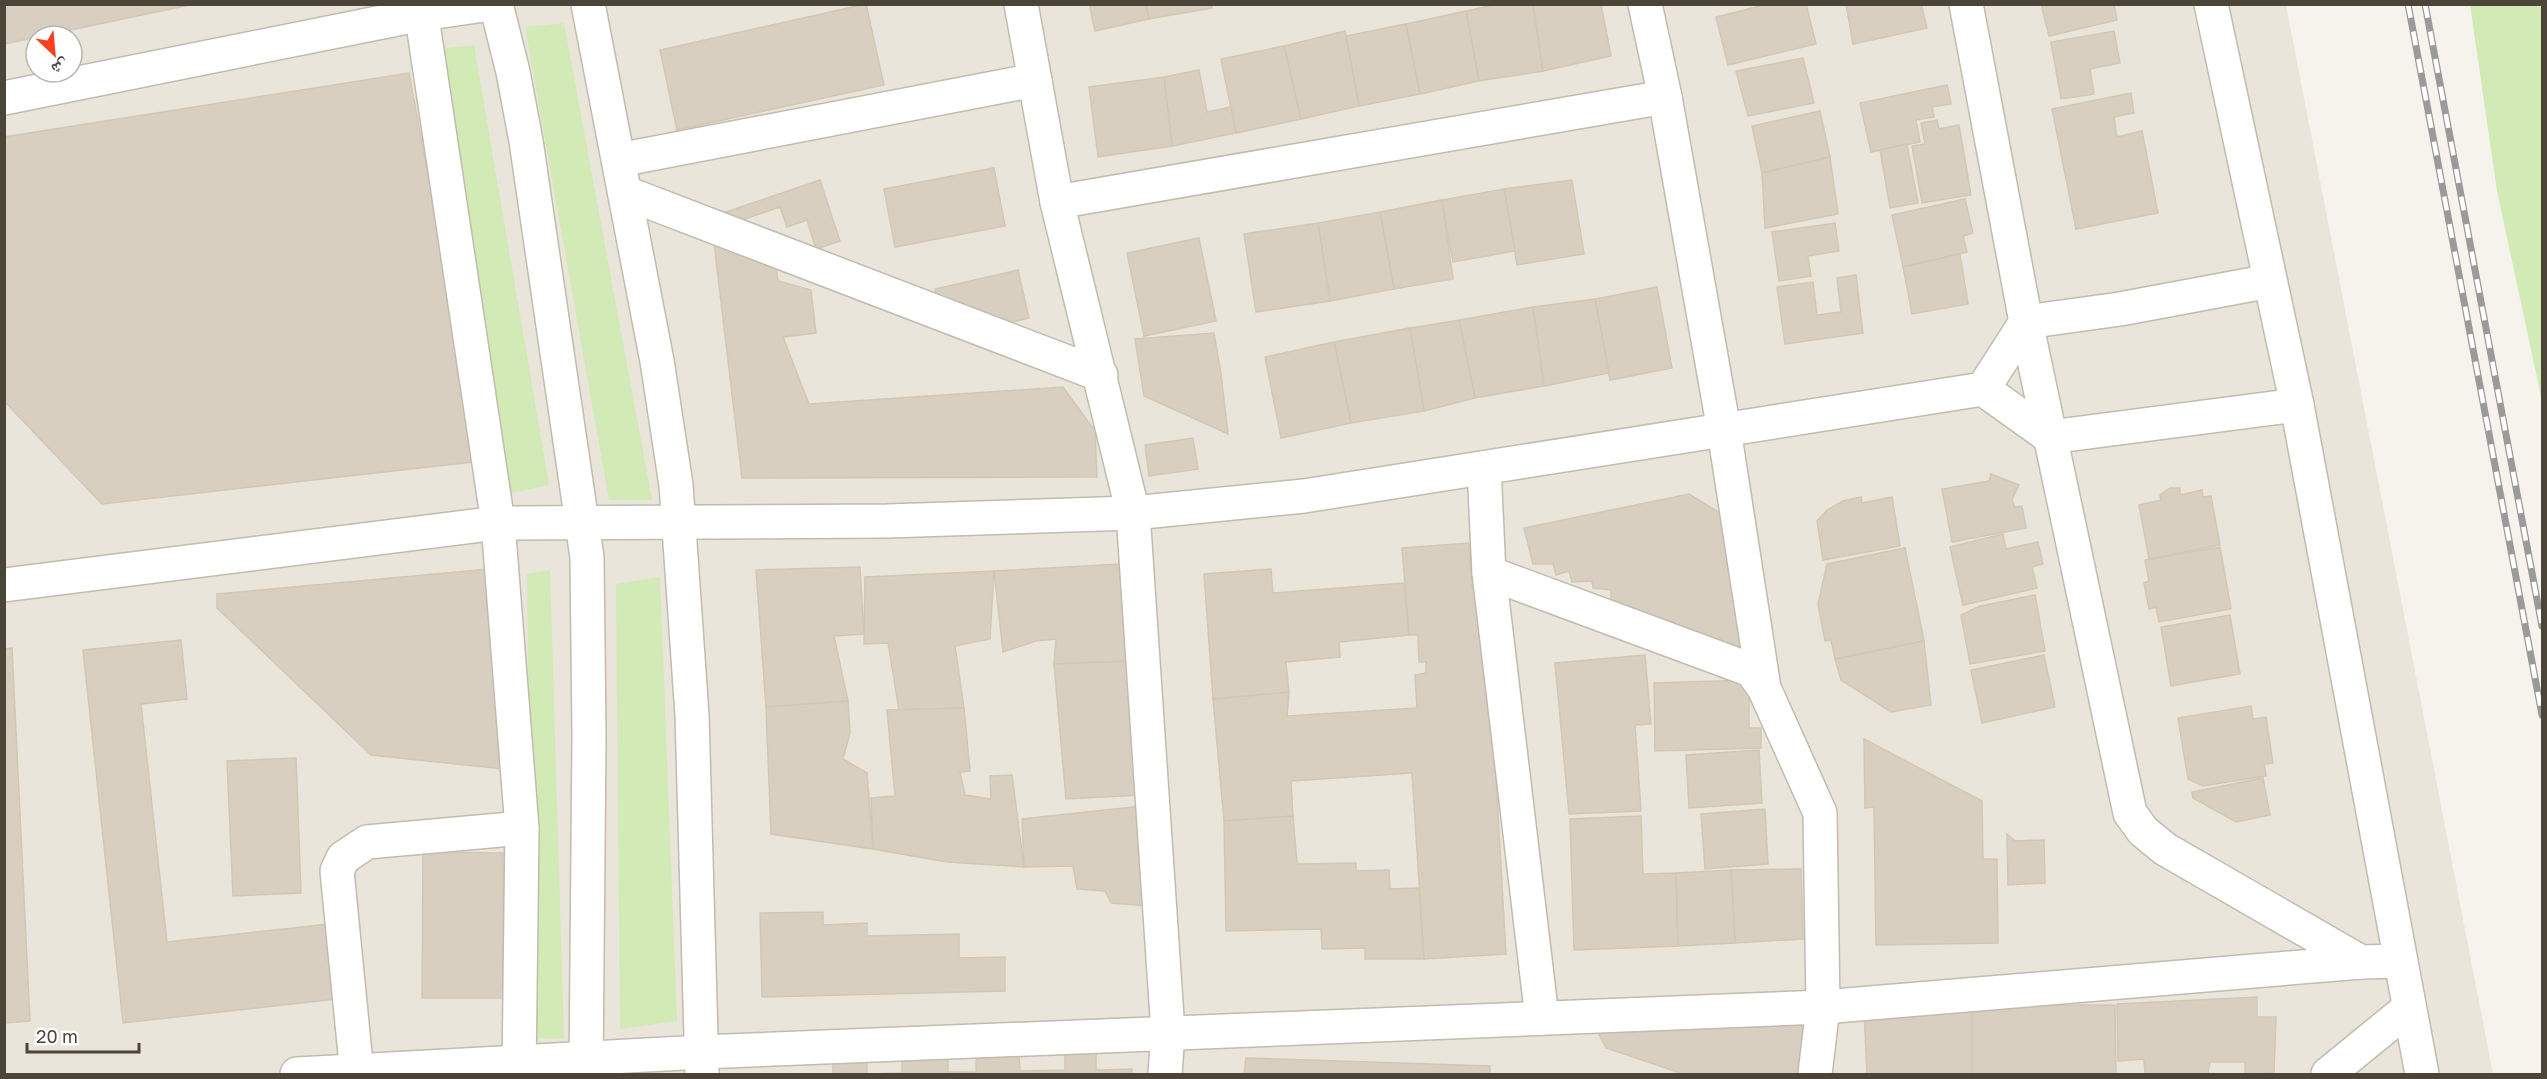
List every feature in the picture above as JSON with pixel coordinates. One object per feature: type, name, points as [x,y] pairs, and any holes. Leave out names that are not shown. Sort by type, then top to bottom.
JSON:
[{"type":"street","points":[[4,98],[421,9],[491,4]]},
{"type":"street","points":[[496,4],[513,72],[526,141],[584,523],[589,714],[586,1066]]},
{"type":"street","points":[[588,4],[657,362],[679,522],[692,715],[702,1063]]},
{"type":"street","points":[[1021,4],[1058,202],[1133,513],[1168,1032],[1165,1074]]},
{"type":"street","points":[[1645,4],[1665,97],[1724,430],[1764,688]]},
{"type":"street","points":[[1966,4],[2025,322],[2130,813],[2143,831],[2164,849],[2361,962]]},
{"type":"street","points":[[2211,4],[2297,405],[2422,1074]]},
{"type":"street","points":[[421,9],[498,523],[522,828],[519,1068]]},
{"type":"street","points":[[619,160],[1035,80]]},
{"type":"street","points":[[1058,202],[1665,97]]},
{"type":"street","points":[[626,193],[1101,375]]},
{"type":"street","points":[[2025,322],[2120,309],[2270,281]]},
{"type":"street","points":[[1983,389],[2025,322]]},
{"type":"street","points":[[4,585],[498,523],[888,520],[1133,513],[1304,496],[1983,389],[2050,437],[2297,405]]},
{"type":"street","points":[[1484,468],[1489,573],[1542,1018]]},
{"type":"street","points":[[1489,573],[1751,670],[1764,688],[1820,813],[1822,1007],[1815,1074]]},
{"type":"street","points":[[357,1073],[337,871],[343,858],[367,842],[522,828]]},
{"type":"street","points":[[297,1074],[702,1063],[1168,1032],[1822,1007],[2361,962],[2400,961]]},
{"type":"street","points":[[2328,1074],[2409,1008]]},
{"type":"shaded area","points":[[5,5],[2286,5],[2493,1074],[5,1074]]},
{"type":"green space","points":[[2470,5],[2542,5],[2542,401],[2497,191]]},
{"type":"green space","points":[[564,23],[652,500],[609,500],[525,27]]},
{"type":"green space","points":[[474,45],[549,485],[507,494],[438,49]]},
{"type":"green space","points":[[550,570],[564,1039],[533,1038],[527,574]]},
{"type":"green space","points":[[660,577],[677,1021],[620,1029],[616,584]]},
{"type":"building","points":[[4,4],[194,4],[84,27],[84,24],[24,24],[24,40],[4,44]]},
{"type":"building","points":[[866,4],[884,85],[677,130],[660,50]]},
{"type":"building","points":[[1089,4],[1146,4],[1149,19],[1095,31]]},
{"type":"building","points":[[1146,4],[1212,4],[1212,8],[1149,19]]},
{"type":"building","points":[[1498,4],[1533,4],[1543,71],[1479,81],[1466,11]]},
{"type":"building","points":[[1533,4],[1601,4],[1611,56],[1543,71]]},
{"type":"building","points":[[1768,4],[1806,4],[1816,44],[1728,65],[1716,17]]},
{"type":"building","points":[[1846,4],[1921,4],[1927,28],[1853,44]]},
{"type":"building","points":[[2041,4],[2114,4],[2117,20],[2049,36]]},
{"type":"building","points":[[1466,11],[1479,81],[1420,94],[1406,24]]},
{"type":"building","points":[[1406,24],[1420,94],[1359,106],[1346,36]]},
{"type":"building","points":[[1345,31],[1359,106],[1301,119],[1284,46]]},
{"type":"building","points":[[2114,31],[2120,63],[2090,69],[2094,94],[2061,99],[2051,42]]},
{"type":"building","points":[[1284,46],[1301,119],[1236,133],[1221,59]]},
{"type":"building","points":[[1803,58],[1814,103],[1748,116],[1736,71]]},
{"type":"building","points":[[1199,70],[1207,112],[1231,107],[1236,133],[1172,146],[1164,77]]},
{"type":"building","points":[[409,73],[481,461],[102,504],[4,401],[4,137]]},
{"type":"building","points":[[1164,77],[1172,146],[1098,157],[1089,87]]},
{"type":"building","points":[[1947,85],[1951,104],[1932,107],[1934,117],[1916,120],[1920,142],[1871,152],[1860,103]]},
{"type":"building","points":[[2131,93],[2134,113],[2114,117],[2117,137],[2142,131],[2158,213],[2076,229],[2052,109]]},
{"type":"building","points":[[1820,111],[1830,157],[1762,173],[1752,126]]},
{"type":"building","points":[[1937,120],[1939,129],[1959,125],[1971,195],[1922,203],[1912,146],[1925,144],[1921,123]]},
{"type":"building","points":[[1907,144],[1918,203],[1890,208],[1880,150]]},
{"type":"building","points":[[1830,157],[1838,214],[1765,228],[1762,173]]},
{"type":"building","points":[[994,168],[1005,226],[895,247],[884,189]]},
{"type":"building","points":[[820,180],[840,241],[816,249],[807,220],[787,227],[780,207],[727,225],[723,213]]},
{"type":"building","points":[[1572,180],[1584,254],[1517,265],[1504,189]]},
{"type":"building","points":[[1504,189],[1515,251],[1453,262],[1442,200]]},
{"type":"building","points":[[1965,199],[1973,233],[1963,236],[1967,252],[1903,267],[1892,215]]},
{"type":"building","points":[[1442,200],[1453,279],[1394,289],[1380,212]]},
{"type":"building","points":[[1380,212],[1394,289],[1330,301],[1318,223]]},
{"type":"building","points":[[1318,223],[1330,301],[1256,312],[1244,234]]},
{"type":"building","points":[[1835,223],[1839,251],[1808,256],[1811,276],[1779,281],[1772,232]]},
{"type":"building","points":[[1199,238],[1216,321],[1144,336],[1127,253]]},
{"type":"building","points":[[714,243],[774,257],[778,281],[811,290],[816,333],[783,337],[809,404],[1063,387],[1095,431],[1097,477],[742,478]]},
{"type":"building","points":[[1960,254],[1968,304],[1912,314],[1903,267]]},
{"type":"building","points":[[1018,270],[1029,318],[1000,325],[939,306],[935,289]]},
{"type":"building","points":[[1856,275],[1863,333],[1785,344],[1777,287],[1813,282],[1817,315],[1841,312],[1837,278]]},
{"type":"building","points":[[1657,287],[1672,368],[1610,380],[1595,299]]},
{"type":"building","points":[[1595,299],[1609,373],[1544,386],[1533,307]]},
{"type":"building","points":[[1533,307],[1544,386],[1475,398],[1459,320]]},
{"type":"building","points":[[1459,320],[1475,398],[1424,411],[1410,328]]},
{"type":"building","points":[[1410,328],[1424,411],[1351,423],[1334,342]]},
{"type":"building","points":[[1214,333],[1228,434],[1144,396],[1135,339]]},
{"type":"building","points":[[1334,342],[1351,423],[1281,438],[1265,357]]},
{"type":"building","points":[[1193,438],[1198,469],[1149,476],[1145,445]]},
{"type":"building","points":[[1991,474],[2019,485],[2012,500],[2015,507],[2022,506],[2026,528],[1952,542],[1942,489],[1989,481]]},
{"type":"building","points":[[2170,488],[2180,488],[2180,495],[2202,490],[2203,497],[2211,496],[2220,545],[2149,559],[2139,505],[2161,500],[2160,495]]},
{"type":"building","points":[[1689,494],[1720,513],[1742,644],[1728,654],[1611,600],[1611,590],[1593,588],[1592,581],[1572,582],[1569,571],[1556,575],[1553,564],[1533,564],[1524,528]]},
{"type":"building","points":[[1861,497],[1862,503],[1892,497],[1900,546],[1823,560],[1817,521],[1827,510],[1843,501]]},
{"type":"building","points":[[2003,534],[2006,549],[2038,542],[2043,564],[2032,567],[2037,588],[1963,605],[1950,547]]},
{"type":"building","points":[[1469,543],[1472,589],[1485,588],[1506,954],[1424,959],[1412,773],[1291,781],[1293,816],[1224,821],[1213,699],[1289,692],[1287,716],[1417,708],[1415,675],[1426,673],[1426,662],[1419,662],[1418,635],[1409,635],[1402,548]]},
{"type":"building","points":[[2220,547],[2231,609],[2159,622],[2156,607],[2149,609],[2144,583],[2149,581],[2145,560]]},
{"type":"building","points":[[1905,548],[1924,641],[1835,659],[1831,640],[1825,641],[1818,604],[1827,564]]},
{"type":"building","points":[[1120,564],[1134,661],[1054,664],[1056,639],[1036,641],[1003,652],[994,571]]},
{"type":"building","points":[[860,567],[864,634],[834,636],[848,701],[766,707],[756,570]]},
{"type":"building","points":[[489,569],[503,769],[371,755],[217,608],[217,594]]},
{"type":"building","points":[[1271,569],[1273,593],[1404,583],[1409,635],[1339,642],[1340,657],[1286,662],[1289,692],[1213,699],[1204,574]]},
{"type":"building","points":[[994,571],[990,639],[955,646],[964,708],[899,710],[888,643],[864,644],[865,577]]},
{"type":"building","points":[[2035,595],[2045,651],[1970,664],[1961,615],[1980,606]]},
{"type":"building","points":[[2230,615],[2240,674],[2171,686],[2161,627]]},
{"type":"building","points":[[181,640],[187,699],[141,704],[167,942],[337,923],[345,998],[123,1023],[83,650]]},
{"type":"building","points":[[1924,641],[1931,705],[1891,712],[1841,680],[1835,659]]},
{"type":"building","points":[[12,648],[30,1021],[4,1023],[4,649]]},
{"type":"building","points":[[1645,655],[1651,724],[1635,725],[1641,811],[1569,814],[1555,663]]},
{"type":"building","points":[[2044,655],[2055,707],[1982,723],[1971,670]]},
{"type":"building","points":[[1134,661],[1142,795],[1066,799],[1054,664]]},
{"type":"building","points":[[1749,680],[1749,728],[1761,728],[1761,748],[1655,751],[1654,683]]},
{"type":"building","points":[[848,701],[850,733],[843,759],[867,773],[873,849],[771,834],[766,707]]},
{"type":"building","points":[[2251,706],[2253,719],[2266,717],[2273,763],[2264,764],[2266,776],[2203,786],[2188,779],[2178,718]]},
{"type":"building","points":[[964,708],[970,771],[960,772],[965,795],[991,799],[990,776],[1012,775],[1024,867],[947,862],[873,849],[871,798],[895,796],[887,710]]},
{"type":"building","points":[[1864,739],[1982,801],[1983,859],[1997,859],[1998,943],[1876,945],[1874,807],[1865,808]]},
{"type":"building","points":[[1759,750],[1762,803],[1689,808],[1686,755]]},
{"type":"building","points":[[296,758],[301,893],[233,896],[227,761]]},
{"type":"building","points":[[2263,778],[2270,815],[2236,822],[2193,798],[2192,792]]},
{"type":"building","points":[[1142,806],[1149,906],[1111,903],[1105,891],[1077,889],[1073,866],[1024,867],[1022,819]]},
{"type":"building","points":[[1765,809],[1768,864],[1705,869],[1701,814]]},
{"type":"building","points":[[1293,816],[1297,864],[1356,863],[1356,871],[1389,870],[1390,889],[1419,888],[1424,959],[1365,959],[1365,948],[1322,949],[1321,929],[1226,931],[1224,821]]},
{"type":"building","points":[[1641,816],[1643,874],[1676,873],[1678,946],[1574,950],[1570,819]]},
{"type":"building","points":[[2007,834],[2015,841],[2044,840],[2045,883],[2008,885]]},
{"type":"building","points":[[423,852],[503,853],[503,998],[422,998]]},
{"type":"building","points":[[1801,869],[1803,939],[1735,943],[1731,870]]},
{"type":"building","points":[[1731,870],[1735,943],[1678,946],[1676,873]]},
{"type":"building","points":[[823,912],[823,925],[867,923],[867,936],[959,934],[959,958],[1005,957],[1005,991],[762,997],[760,913]]},
{"type":"building","points":[[2257,997],[2257,1017],[2276,1017],[2274,1073],[2245,1074],[2245,1062],[2210,1062],[2208,1074],[2145,1074],[2144,1059],[2118,1061],[2117,1004]]},
{"type":"building","points":[[2115,1005],[2116,1074],[1972,1074],[1972,1006]]},
{"type":"building","points":[[1972,1006],[1972,1074],[1867,1074],[1864,1011]]},
{"type":"building","points":[[1802,1017],[1802,1074],[1683,1074],[1606,1048],[1597,1031]]},
{"type":"building","points":[[1096,1050],[1096,1070],[1132,1069],[1132,1074],[867,1074],[902,1073],[902,1056],[948,1055],[948,1072],[976,1072],[976,1057],[1019,1056],[1020,1071],[1065,1070],[1065,1051]]},
{"type":"building","points":[[1246,1058],[1490,1066],[1490,1074],[1244,1074]]},
{"type":"building","points":[[867,1061],[867,1074],[833,1074],[833,1062]]},
{"type":"railway","points":[[2408,4],[2542,715]]},
{"type":"railway","points":[[2425,4],[2542,626]]}]
